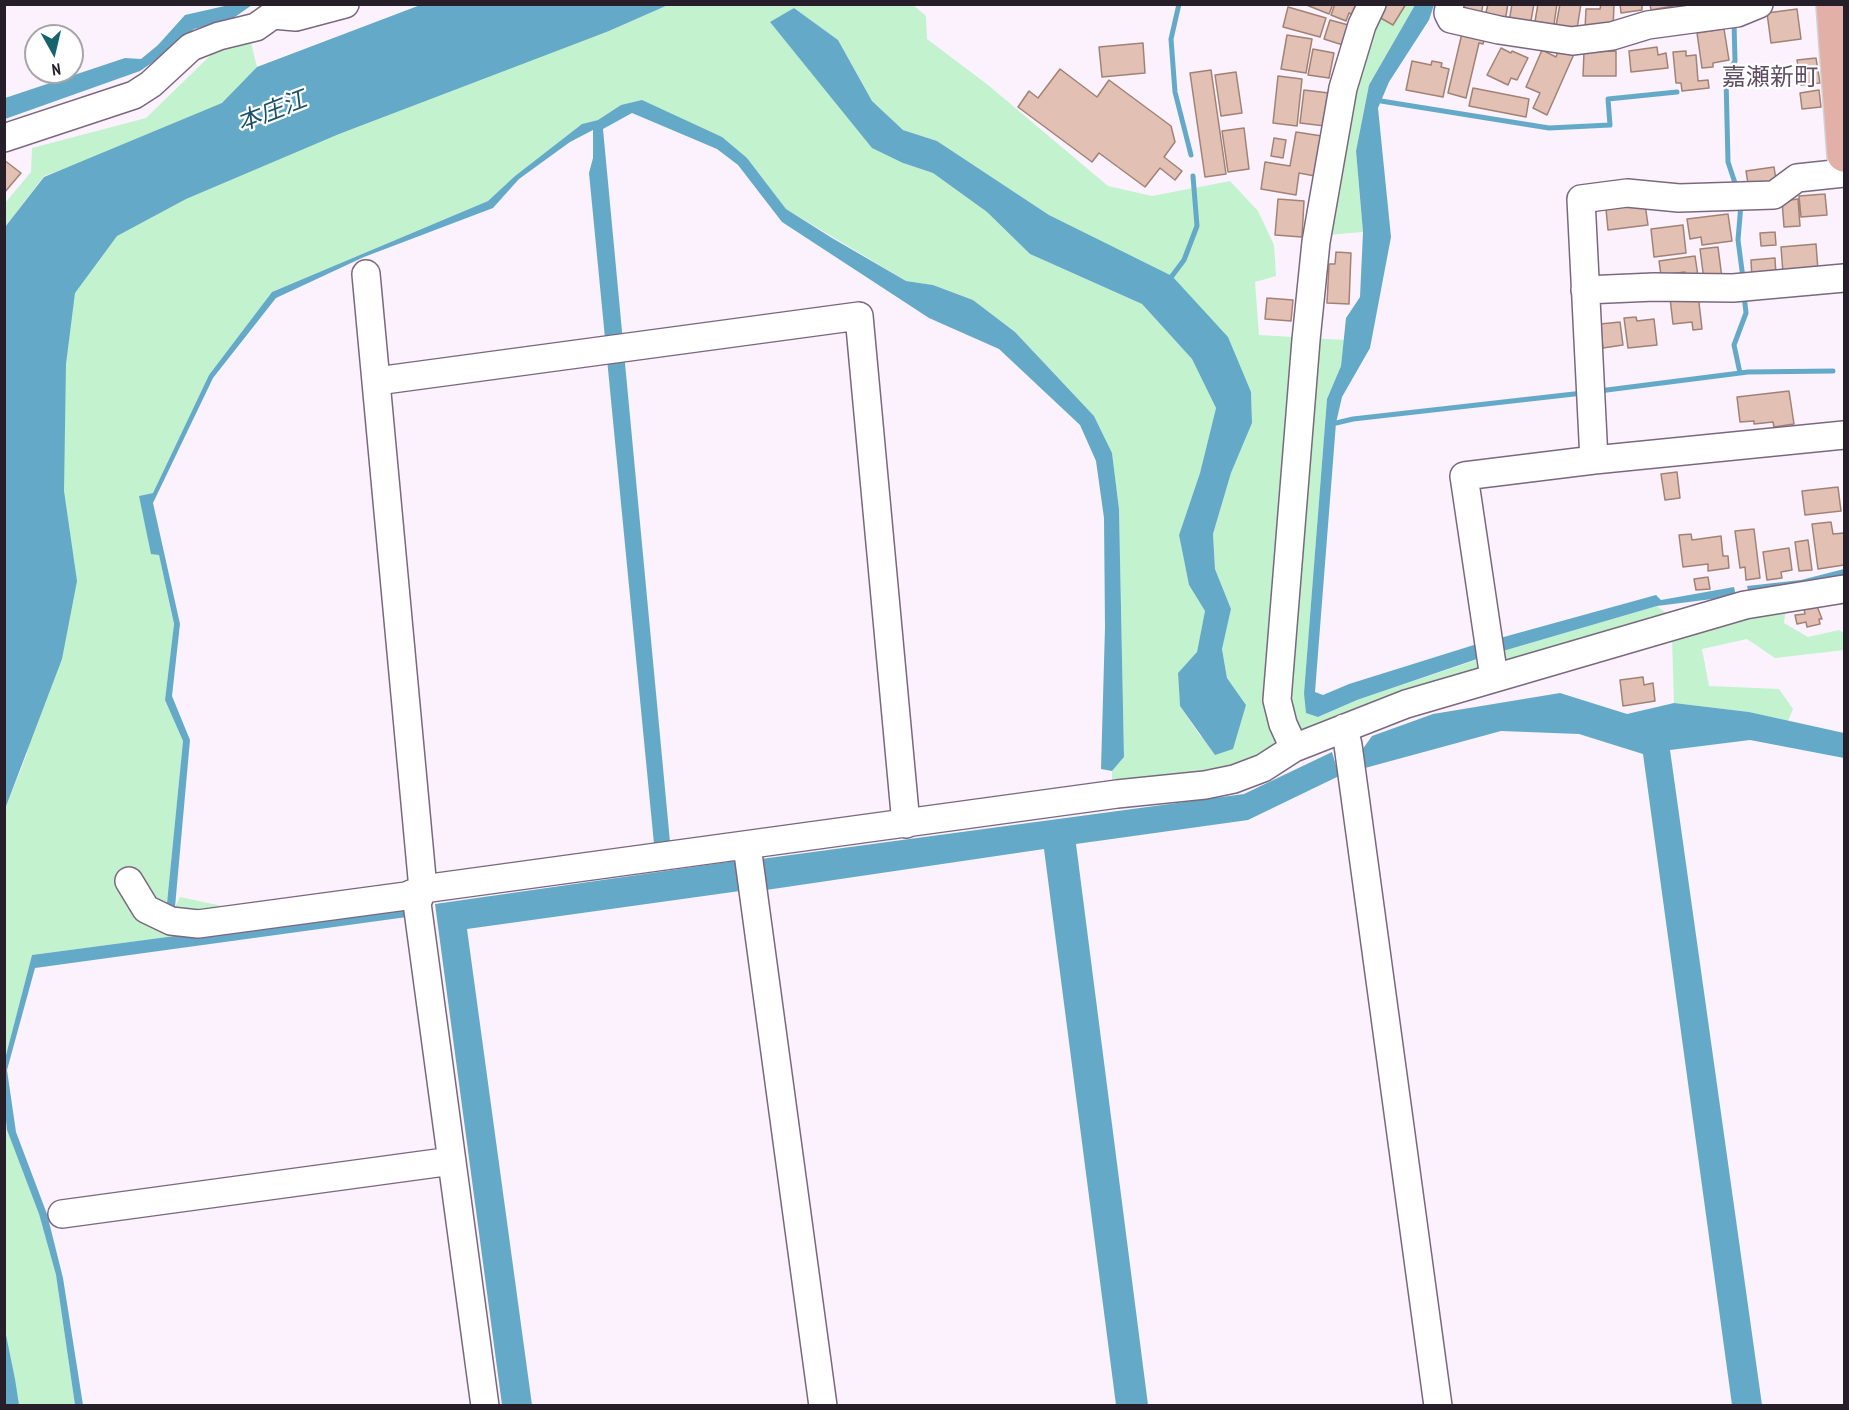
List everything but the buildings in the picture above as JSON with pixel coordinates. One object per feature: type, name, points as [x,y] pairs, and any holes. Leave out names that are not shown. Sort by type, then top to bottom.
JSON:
[{"type":"main road","points":[[1833,4],[1842,74],[1845,155]]},
{"type":"street","points":[[4,138],[134,95],[151,84],[190,47],[219,36],[256,27],[275,10],[296,17],[345,4]]},
{"type":"street","points":[[1294,748],[1283,724],[1277,700],[1315,253],[1343,88],[1362,25],[1372,4]]},
{"type":"street","points":[[1450,4],[1448,13],[1451,19],[1499,30],[1572,41],[1612,36],[1648,25],[1737,13],[1759,4]]},
{"type":"street","points":[[1594,460],[1581,199],[1627,193],[1679,198],[1774,195],[1797,178],[1845,173]]},
{"type":"street","points":[[366,274],[423,889],[417,903],[485,1406]]},
{"type":"street","points":[[1585,290],[1654,287],[1733,288],[1845,278]]},
{"type":"street","points":[[377,381],[859,316],[906,824]]},
{"type":"street","points":[[1494,678],[1464,476],[1594,460],[1845,435]]},
{"type":"street","points":[[129,881],[146,909],[171,921],[198,924],[406,896],[423,889],[1224,781],[1263,768],[1294,748],[1406,704],[1745,605],[1845,589]]},
{"type":"street","points":[[1344,728],[1438,1406]]},
{"type":"street","points":[[747,846],[823,1406]]},
{"type":"street","points":[[62,1214],[452,1161]]},
{"type":"green space","points":[[423,5],[516,5],[44,176],[5,227],[5,203],[31,172],[32,148],[146,118],[218,48],[251,43],[257,67]]},
{"type":"green space","points":[[668,5],[913,5],[926,16],[927,39],[988,85],[1108,186],[1152,196],[1230,181],[1258,211],[1274,245],[1276,276],[1255,282],[1259,335],[1344,340],[1341,366],[1327,399],[1304,693],[1319,717],[1357,700],[1503,651],[1657,606],[1666,613],[1658,623],[1229,772],[1112,787],[1112,771],[1124,757],[1119,509],[1112,453],[1094,416],[1015,332],[973,300],[933,285],[906,281],[786,209],[747,158],[621,105],[598,120],[582,124],[515,176],[488,201],[272,292],[209,375],[153,493],[139,496],[159,555],[174,625],[165,700],[183,741],[167,903],[175,907],[180,897],[231,908],[236,928],[32,955],[5,1059],[5,809],[27,754],[34,354],[132,195],[609,31]],"holes":[[[794,8],[838,40],[872,101],[903,130],[937,141],[1049,215],[1097,239],[1251,392],[1252,423],[1231,473],[1213,534],[1215,569],[1231,609],[1222,648],[1227,678],[1246,705],[1201,737],[1180,706],[1178,673],[1197,653],[1205,611],[1189,585],[1179,535],[1200,473],[1216,408],[1192,359],[1142,304],[1030,254],[987,212],[933,173],[903,163],[830,95],[771,23]]]},
{"type":"green space","points":[[1382,5],[1415,5],[1369,85],[1356,151],[1363,232],[1327,235],[1349,92]]},
{"type":"green space","points":[[1786,606],[1784,623],[1808,637],[1839,630],[1844,633],[1844,650],[1775,658],[1747,639],[1702,649],[1709,686],[1779,689],[1793,709],[1788,721],[1749,712],[1674,703],[1672,639]]},
{"type":"green space","points":[[4,1102],[7,1130],[39,1214],[56,1275],[75,1405],[14,1405],[15,1379],[4,1330]]},
{"type":"water","name":"本庄江","points":[[423,4],[668,5],[609,31],[339,134],[186,199],[117,236],[75,293],[66,364],[64,491],[77,581],[62,659],[5,809],[5,227],[44,177],[222,103],[257,67]]},
{"type":"water","points":[[229,5],[252,5],[232,19],[194,29],[165,54],[140,71],[5,119],[5,98],[47,84],[84,84],[84,72],[125,58],[141,59],[158,45],[185,15]]},
{"type":"water","points":[[1415,5],[1434,5],[1429,20],[1389,82],[1378,108],[1391,237],[1370,348],[1342,397],[1336,423],[1315,692],[1323,695],[1349,684],[1477,644],[1480,658],[1357,700],[1318,717],[1306,713],[1304,693],[1327,399],[1341,366],[1346,318],[1360,297],[1363,232],[1356,151],[1369,85]]},
{"type":"water","points":[[794,8],[838,40],[872,101],[903,130],[937,141],[1049,215],[1172,276],[1228,337],[1251,392],[1252,423],[1231,473],[1213,534],[1215,569],[1231,609],[1222,649],[1227,678],[1246,705],[1233,749],[1215,755],[1180,706],[1178,673],[1197,652],[1205,611],[1189,585],[1179,535],[1200,473],[1216,408],[1192,359],[1142,304],[1030,254],[987,212],[933,173],[903,163],[872,148],[770,22]]},
{"type":"water","points":[[642,100],[722,137],[747,158],[786,209],[832,238],[906,281],[933,285],[973,300],[1015,332],[1094,416],[1112,453],[1119,509],[1124,757],[1112,771],[1101,769],[1105,627],[1104,518],[1096,461],[1080,425],[999,349],[929,318],[782,222],[738,165],[717,149],[632,113],[603,129],[670,842],[654,844],[589,173],[593,158],[593,130],[570,142],[519,179],[493,208],[364,257],[276,298],[213,378],[153,503],[180,624],[172,696],[190,740],[175,907],[167,903],[183,741],[165,700],[174,624],[159,555],[151,554],[139,496],[153,493],[209,375],[272,292],[488,201],[515,176],[582,124],[598,120],[621,105]]},
{"type":"water","points":[[1844,569],[1844,579],[1749,594],[1747,586],[1801,580]]},
{"type":"water","points":[[1734,587],[1736,596],[1657,606],[1503,651],[1500,638],[1656,595],[1661,600]]},
{"type":"water","points":[[1560,693],[1627,714],[1674,703],[1749,712],[1844,733],[1844,758],[1750,740],[1670,750],[1762,1405],[1732,1405],[1643,754],[1579,734],[1501,731],[1365,768],[1362,750],[1372,736],[1433,714]]},
{"type":"water","points":[[1332,752],[1339,776],[1248,820],[1076,844],[1148,1405],[1116,1405],[1044,849],[766,890],[761,859],[1244,794]]},
{"type":"water","points":[[735,861],[740,891],[467,929],[532,1405],[502,1405],[435,904]]},
{"type":"water","points":[[408,905],[407,917],[35,968],[7,1070],[16,1132],[47,1214],[63,1278],[83,1405],[75,1405],[56,1275],[39,1214],[7,1130],[4,1102],[5,1059],[32,955]]},
{"type":"water","points":[[5,1330],[15,1379],[19,1405],[5,1405]]},
{"type":"waterway","points":[[1179,4],[1171,39],[1175,92],[1191,155]]},
{"type":"waterway","points":[[1734,22],[1735,61],[1726,78],[1728,162],[1736,186]]},
{"type":"waterway","points":[[1381,101],[1549,128],[1610,125],[1608,99],[1677,92]]},
{"type":"waterway","points":[[1172,276],[1184,260],[1197,226],[1193,176]]},
{"type":"waterway","points":[[1741,204],[1738,240],[1743,278]]},
{"type":"waterway","points":[[1740,373],[1734,345],[1746,313],[1744,295]]},
{"type":"waterway","points":[[1599,391],[1748,372],[1833,371]]},
{"type":"waterway","points":[[1336,423],[1353,419],[1583,393]]},
{"type":"district","name":"嘉瀬新町","points":[[1770,78]]}]
